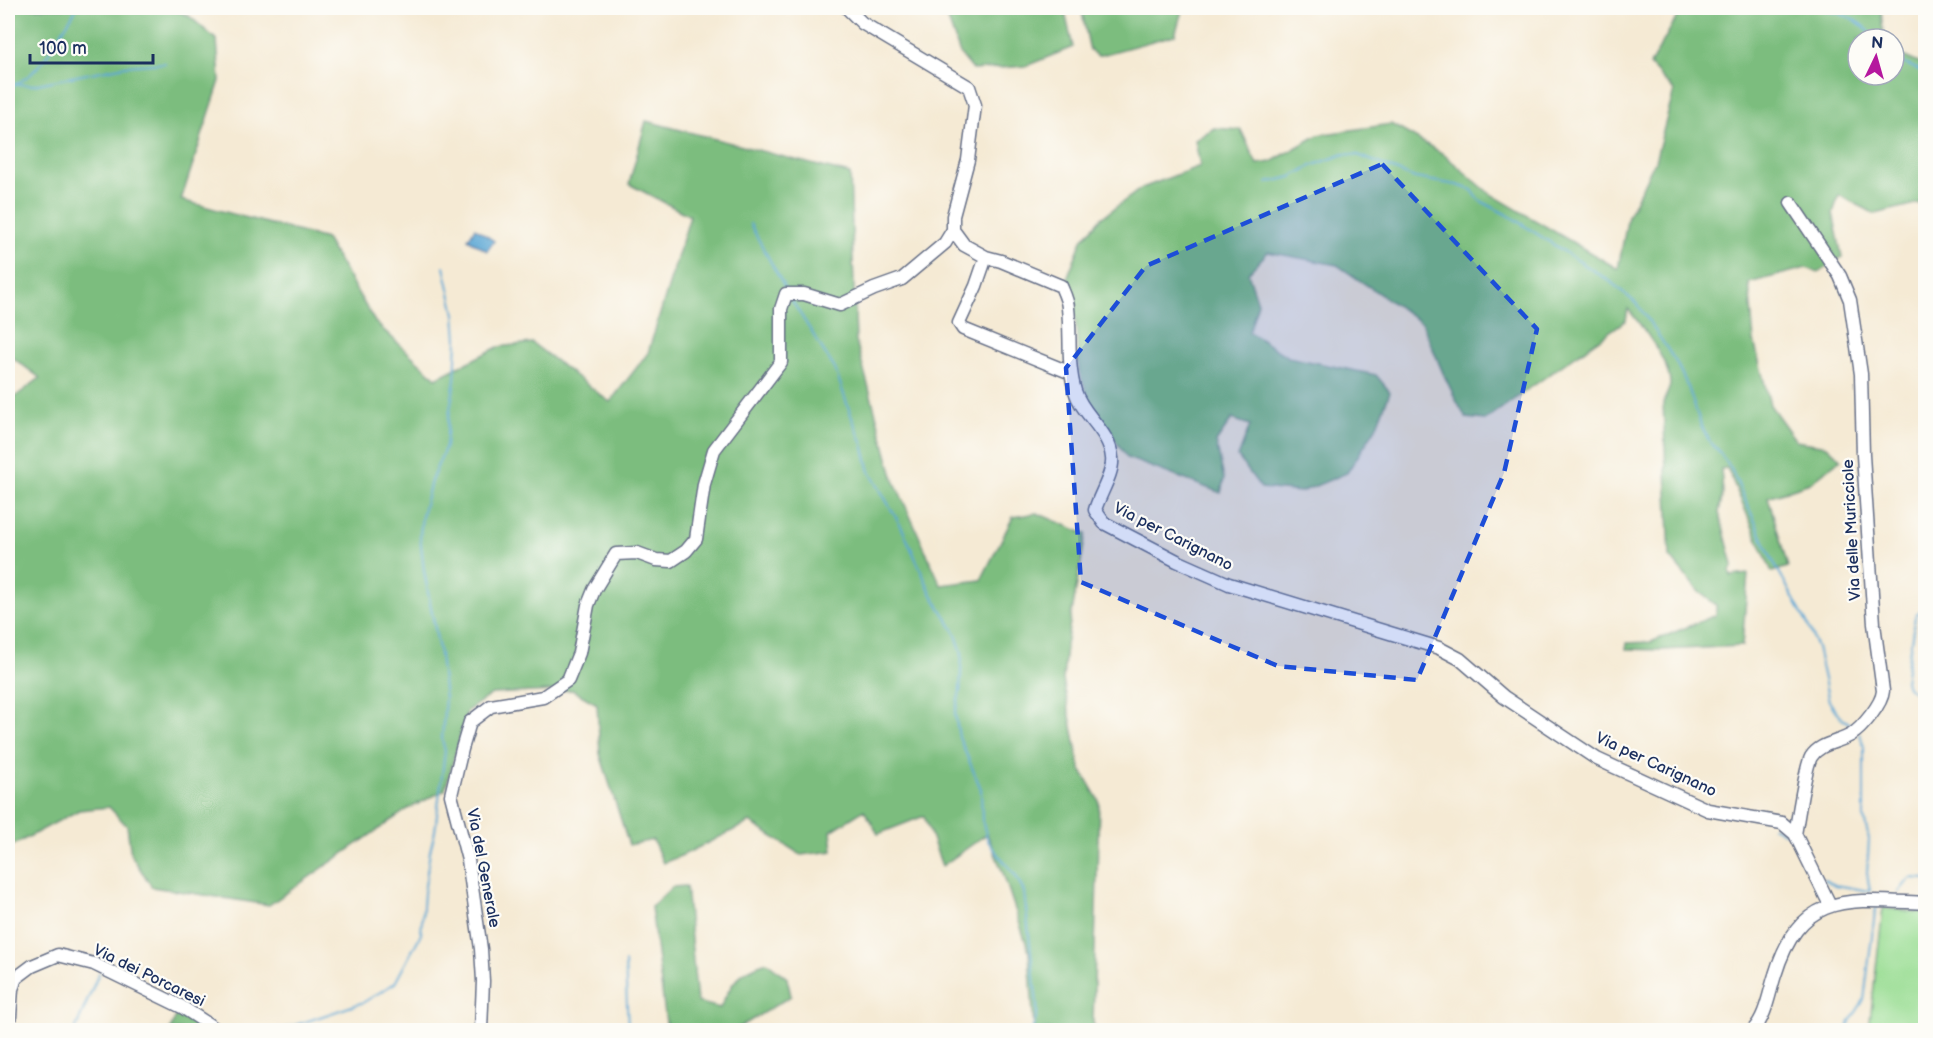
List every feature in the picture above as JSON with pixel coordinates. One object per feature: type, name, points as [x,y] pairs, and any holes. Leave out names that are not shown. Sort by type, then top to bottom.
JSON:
[{"type":"street","points":[[847,8],[862,23],[969,87],[975,105],[968,160],[953,216],[953,230]]},
{"type":"street","name":"Via delle Muricciole","points":[[1791,203],[1840,276],[1850,300],[1861,374],[1863,455],[1874,624],[1883,691],[1882,698],[1866,721],[1852,735],[1818,748],[1809,760],[1795,834]]},
{"type":"street","name":"Via per Carignano","points":[[953,230],[964,245],[986,257],[1061,286],[1068,305],[1071,374],[1075,392],[1082,407],[1101,431],[1112,456],[1112,466],[1095,510],[1104,523],[1177,561],[1229,584],[1439,648],[1460,659],[1504,697],[1598,759],[1708,810],[1782,823],[1795,834]]},
{"type":"street","name":"Via del Generale","points":[[481,1030],[483,981],[481,949],[468,860],[452,795],[470,722],[491,706],[543,698],[568,680],[579,653],[588,606],[594,590],[616,554],[637,553],[656,560],[670,561],[686,551],[696,539],[704,483],[714,450],[781,362],[781,309],[786,294],[804,294],[840,305],[902,279],[945,243],[953,230]]},
{"type":"street","points":[[986,257],[959,323],[963,328],[1071,374]]},
{"type":"street","points":[[1795,834],[1830,905]]},
{"type":"street","points":[[1753,1030],[1765,1009],[1778,963],[1792,936],[1806,919],[1830,905],[1857,900],[1926,903]]},
{"type":"street","name":"Via dei Porcaresi","points":[[9,1030],[12,989],[16,978],[32,966],[58,955],[94,964],[182,1007],[217,1030]]},
{"type":"highlighted area","points":[[1382,164],[1537,329],[1504,473],[1417,680],[1278,666],[1081,582],[1066,368],[1146,266]]},
{"type":"green space","points":[[8,8],[171,8],[189,16],[217,40],[220,81],[181,200],[326,239],[375,322],[436,378],[498,347],[532,343],[610,402],[648,353],[690,216],[629,184],[646,121],[850,174],[856,341],[894,480],[941,585],[981,580],[1013,517],[1037,513],[1086,534],[1066,645],[1063,680],[1080,768],[1099,801],[1093,1023],[1097,1030],[1034,1030],[1029,952],[1003,873],[987,834],[942,866],[924,816],[878,834],[864,810],[831,831],[833,851],[801,855],[750,822],[663,863],[653,840],[629,845],[600,754],[597,704],[572,690],[492,694],[467,711],[445,790],[408,809],[269,905],[152,887],[131,855],[127,826],[109,807],[79,810],[8,848],[8,402],[40,378],[8,354]]},
{"type":"green space","points":[[944,8],[1064,8],[1073,47],[1026,66],[973,70],[960,54]]},
{"type":"green space","points":[[1081,8],[1183,8],[1175,35],[1098,56],[1090,51]]},
{"type":"green space","points":[[1682,8],[1881,8],[1882,27],[1846,27],[1846,87],[1906,87],[1906,57],[1925,66],[1925,203],[1875,214],[1839,195],[1833,213],[1842,257],[1819,272],[1806,268],[1749,283],[1754,341],[1770,405],[1796,441],[1827,446],[1841,459],[1810,483],[1768,497],[1788,567],[1772,572],[1727,468],[1721,469],[1723,493],[1719,512],[1733,565],[1730,571],[1731,576],[1748,574],[1742,646],[1661,650],[1626,649],[1627,643],[1651,642],[1716,615],[1716,605],[1699,592],[1670,557],[1663,403],[1669,390],[1669,376],[1661,356],[1628,309],[1626,320],[1485,420],[1466,418],[1443,373],[1422,323],[1337,265],[1268,252],[1248,273],[1258,303],[1249,332],[1288,357],[1376,375],[1390,392],[1376,428],[1347,473],[1301,492],[1261,488],[1238,457],[1250,425],[1232,419],[1216,442],[1224,479],[1221,493],[1127,458],[1090,402],[1079,371],[1075,311],[1066,281],[1082,240],[1101,218],[1142,188],[1200,166],[1195,140],[1214,128],[1241,130],[1257,164],[1271,162],[1318,135],[1391,124],[1442,153],[1489,193],[1618,269],[1628,216],[1655,161],[1674,91],[1650,65]]},
{"type":"green space","points":[[686,886],[697,1002],[720,1008],[737,979],[749,969],[767,962],[787,978],[791,996],[735,1030],[667,1030],[651,907],[672,887]]},
{"type":"green space","points":[[1883,908],[1925,913],[1925,1030],[1869,1030]]},
{"type":"green space","points":[[178,1011],[206,1030],[170,1030]]},
{"type":"water","points":[[475,228],[494,241],[487,251],[468,239]]},
{"type":"waterway","points":[[8,90],[31,74],[44,60],[77,8]]},
{"type":"waterway","points":[[1815,8],[1848,17],[1864,27]]},
{"type":"waterway","points":[[15,84],[33,85],[125,66],[165,63]]},
{"type":"waterway","points":[[1906,64],[1926,73]]},
{"type":"waterway","points":[[1267,183],[1291,177],[1311,166],[1344,154],[1358,155],[1415,178],[1457,185],[1472,190],[1479,200],[1511,217],[1611,282],[1638,305],[1676,362],[1688,387],[1701,425],[1710,442],[1731,469],[1772,559],[1808,625],[1817,648],[1829,701],[1839,716],[1852,725]]},
{"type":"waterway","points":[[750,224],[786,290]]},
{"type":"waterway","points":[[281,1030],[364,1002],[395,983],[421,934],[424,893],[435,831],[445,751],[442,739],[445,698],[420,536],[422,516],[431,481],[446,446],[455,380],[457,339],[455,314],[444,267]]},
{"type":"waterway","points":[[792,301],[835,369],[863,444],[870,472],[902,528],[931,593],[955,632],[962,653],[960,691],[955,714],[959,737],[981,789],[982,820],[988,841],[1016,876],[1024,892],[1037,1004],[1037,1016],[1032,1030]]},
{"type":"waterway","points":[[1926,607],[1915,617],[1905,681],[1907,687],[1926,700]]},
{"type":"waterway","points":[[1824,880],[1835,885],[1870,891],[1867,874],[1869,839],[1864,818],[1864,747],[1860,734]]},
{"type":"waterway","points":[[1655,792],[1702,814]]},
{"type":"waterway","points":[[1772,827],[1786,833]]},
{"type":"waterway","points":[[1899,892],[1910,878],[1926,879]]},
{"type":"waterway","points":[[1848,1030],[1850,1021],[1864,1000],[1877,907]]},
{"type":"waterway","points":[[625,962],[628,1027],[640,1030]]},
{"type":"waterway","points":[[75,1030],[99,973]]}]
